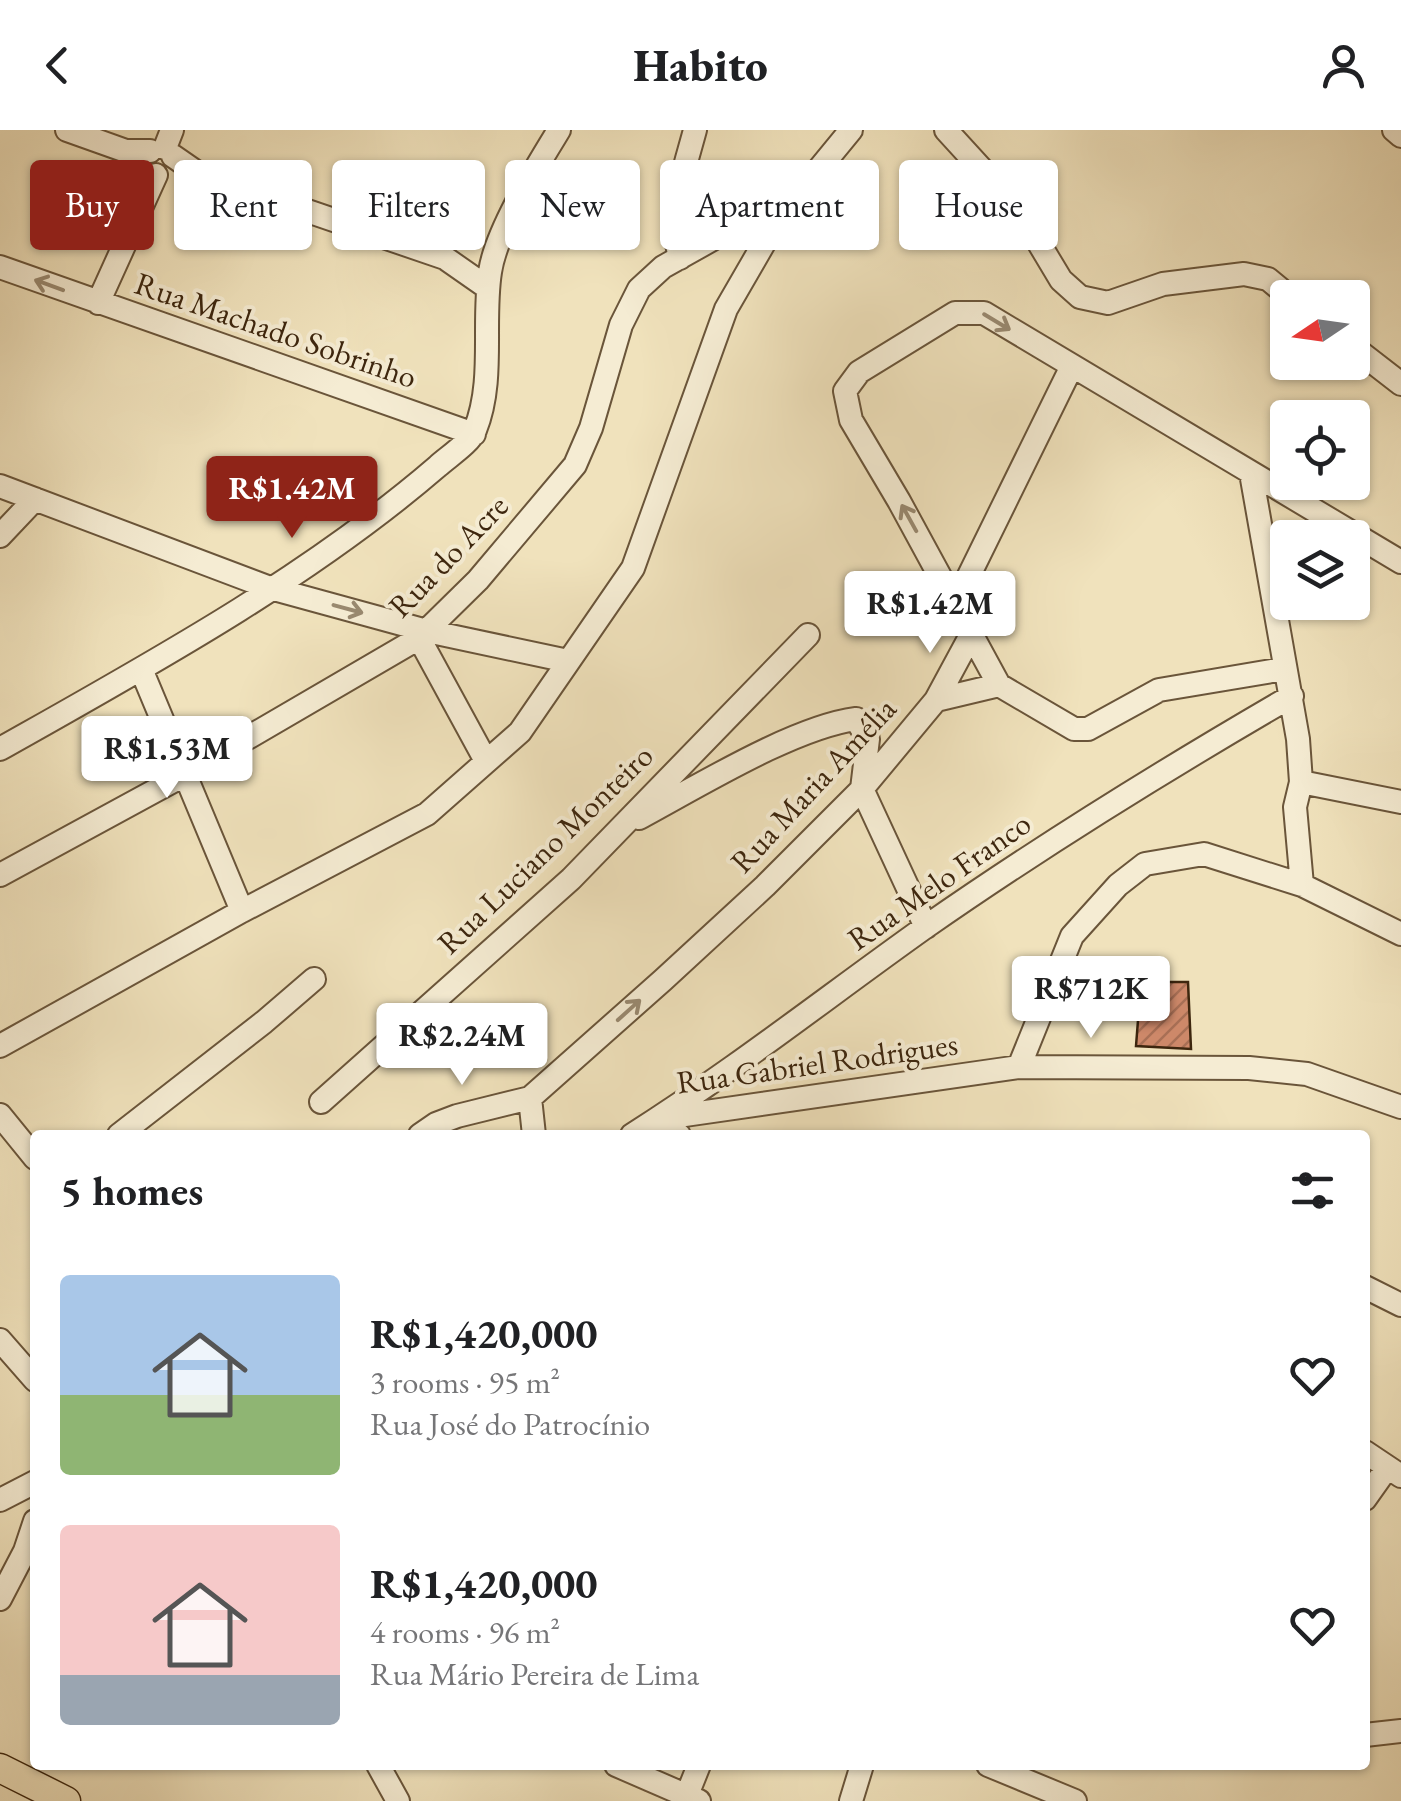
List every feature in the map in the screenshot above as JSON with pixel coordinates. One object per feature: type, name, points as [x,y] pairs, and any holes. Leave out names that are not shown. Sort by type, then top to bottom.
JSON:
[{"type":"main road","points":[[0,1768],[66,1801]]},
{"type":"street","points":[[67,130],[98,135],[126,151],[162,158],[445,258],[469,259],[489,277]]},
{"type":"street","points":[[0,749],[141,669],[270,588],[394,503],[474,434],[483,400],[489,277],[525,185],[559,130]]},
{"type":"street","points":[[680,258],[673,230],[695,130]]},
{"type":"street","points":[[826,160],[851,130]]},
{"type":"street","points":[[946,130],[1019,210],[1061,280],[1080,297],[1108,304],[1163,284],[1244,274],[1270,281]]},
{"type":"street","points":[[1394,130],[1401,136]]},
{"type":"street","points":[[98,303],[162,158]]},
{"type":"street","name":"Rua do Acre","points":[[0,875],[184,775],[423,634],[478,580],[575,465],[620,325],[639,290],[663,267],[694,250]]},
{"type":"street","points":[[0,1046],[427,814],[520,732],[633,568],[726,309],[760,250]]},
{"type":"street","name":"Rua Machado Sobrinho","points":[[0,267],[474,434]]},
{"type":"street","points":[[1284,669],[1159,690],[1088,729],[1074,730],[999,685],[851,420],[844,391],[859,372],[955,313],[984,313],[1401,562]]},
{"type":"street","points":[[1370,360],[1401,384]]},
{"type":"street","points":[[955,604],[1072,368]]},
{"type":"street","points":[[1251,473],[1292,696],[1301,782],[1294,807],[1302,885]]},
{"type":"street","points":[[0,486],[270,588],[423,634],[568,660]]},
{"type":"street","points":[[0,536],[35,500]]},
{"type":"street","points":[[423,634],[486,761]]},
{"type":"street","name":"Rua Luciano Monteiro","points":[[321,1102],[571,879],[808,636]]},
{"type":"street","points":[[936,700],[970,636]]},
{"type":"street","points":[[141,669],[242,912]]},
{"type":"street","name":"Rua Maria Amélia","points":[[530,1098],[765,886],[862,790],[936,700],[999,685]]},
{"type":"street","name":"Rua Melo Franco","points":[[644,1127],[926,927],[1128,792],[1292,696]]},
{"type":"street","points":[[620,827],[776,747],[834,722],[856,719],[865,729],[868,754],[862,790],[926,927]]},
{"type":"street","points":[[1301,782],[1401,802]]},
{"type":"street","points":[[1019,1067],[1072,936],[1118,885],[1145,864],[1204,854],[1302,885],[1401,934]]},
{"type":"street","points":[[125,1130],[314,978]]},
{"type":"street","name":"Rua Gabriel Rodrigues","points":[[644,1127],[1019,1067],[1249,1068],[1307,1074],[1401,1108]]},
{"type":"street","points":[[715,1080],[739,1096],[771,1104]]},
{"type":"street","points":[[427,1130],[457,1116],[530,1098],[533,1130]]},
{"type":"street","points":[[0,1115],[30,1152]]},
{"type":"street","points":[[1370,1290],[1401,1305]]},
{"type":"street","points":[[0,1340],[30,1374]]},
{"type":"street","points":[[1370,1455],[1396,1470],[1370,1494]]},
{"type":"street","points":[[0,1502],[30,1485]]},
{"type":"street","points":[[0,1502],[30,1517]]},
{"type":"street","points":[[0,1598],[30,1534]]},
{"type":"street","points":[[1370,1734],[1401,1731]]},
{"type":"street","points":[[381,1770],[398,1801]]},
{"type":"street","points":[[628,1770],[693,1798],[699,1770]]},
{"type":"street","points":[[851,1801],[860,1770]]},
{"type":"street","points":[[1000,1770],[1074,1801]]},
{"type":"building","points":[[1141,982],[1188,982],[1191,1049],[1136,1046]]}]
